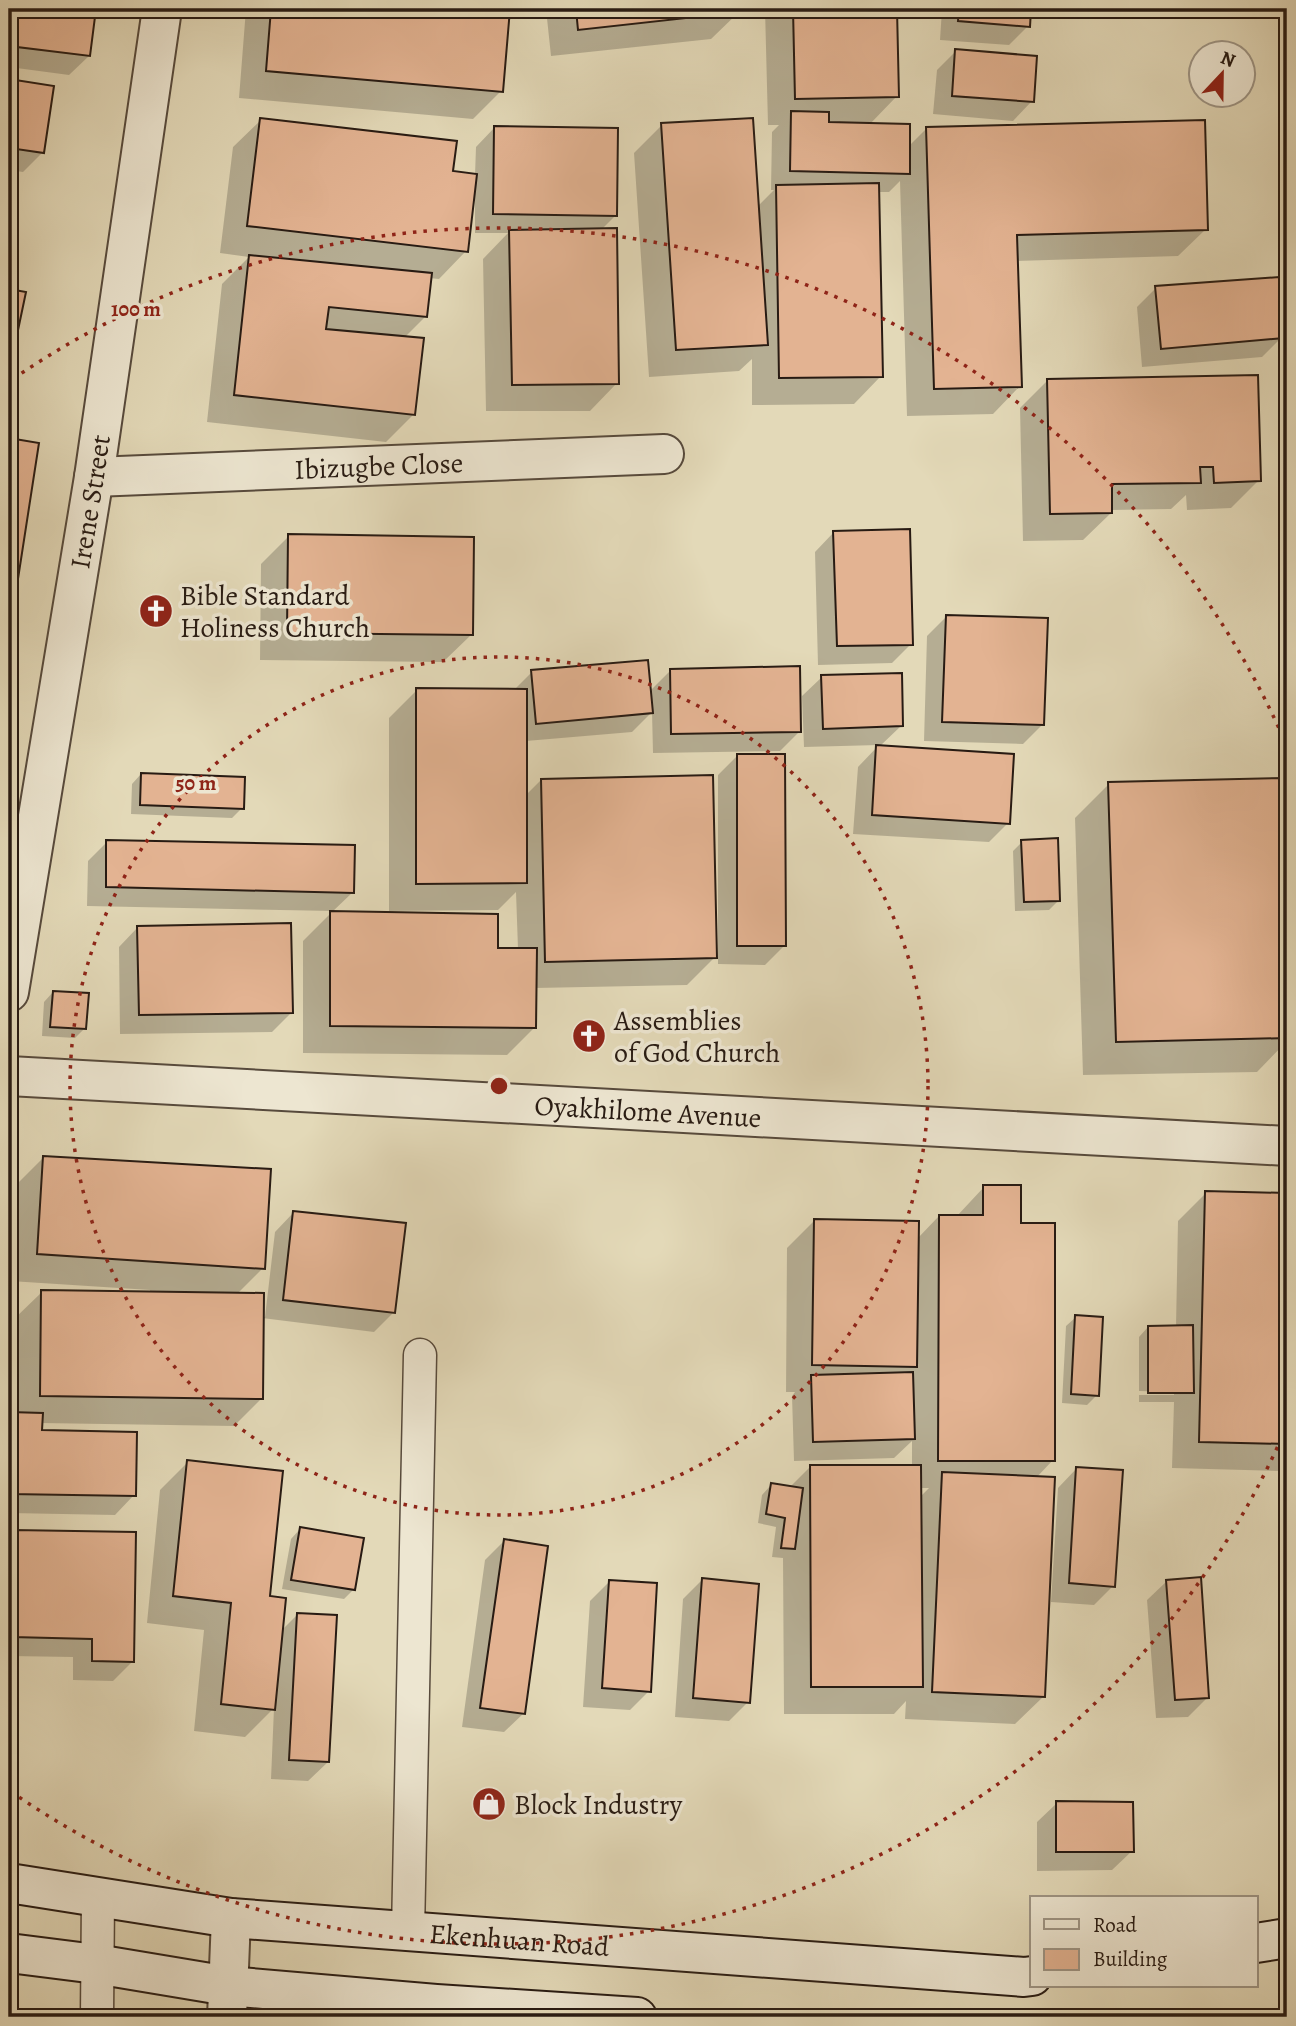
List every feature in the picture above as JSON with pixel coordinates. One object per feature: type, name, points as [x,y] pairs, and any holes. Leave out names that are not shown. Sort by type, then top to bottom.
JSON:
[{"type":"street","name":"Irene Street","points":[[9,992],[94,477],[162,9]]},
{"type":"street","name":"Ibizugbe Close","points":[[94,477],[664,454]]},
{"type":"street","name":"Oyakhilome Avenue","points":[[9,1076],[1287,1146]]},
{"type":"street","name":"Ekenhuan Road","points":[[9,1883],[231,1918],[1030,1976]]},
{"type":"street","points":[[228,2002],[231,1918]]},
{"type":"street","points":[[1258,1943],[1287,1938]]},
{"type":"street","points":[[9,1953],[96,1964],[228,2002],[436,2004],[637,2017]]},
{"type":"lane","points":[[408,1932],[420,1355]]},
{"type":"lane","points":[[97,2017],[98,1896]]},
{"type":"building","points":[[9,9],[96,9],[90,56],[9,46]]},
{"type":"building","points":[[271,9],[510,9],[503,92],[266,71]]},
{"type":"building","points":[[576,9],[740,9],[741,12],[578,30]]},
{"type":"building","points":[[793,9],[897,9],[899,97],[795,99]]},
{"type":"building","points":[[959,9],[1031,9],[1030,27],[958,21]]},
{"type":"building","points":[[955,49],[1037,56],[1034,102],[952,96]]},
{"type":"building","points":[[9,79],[54,86],[44,153],[9,148]]},
{"type":"building","points":[[791,111],[829,112],[829,122],[910,124],[910,174],[790,171]]},
{"type":"building","points":[[260,118],[457,141],[453,171],[477,174],[468,252],[247,226]]},
{"type":"building","points":[[753,118],[768,345],[676,350],[661,123]]},
{"type":"building","points":[[1205,120],[1208,230],[1017,235],[1022,387],[934,389],[926,127]]},
{"type":"building","points":[[494,126],[618,128],[617,216],[493,214]]},
{"type":"building","points":[[879,183],[883,377],[779,378],[776,185]]},
{"type":"building","points":[[617,228],[619,384],[512,385],[509,230]]},
{"type":"building","points":[[249,255],[432,273],[427,317],[329,307],[326,329],[424,338],[415,415],[234,395]]},
{"type":"building","points":[[1279,277],[1284,338],[1161,349],[1155,286]]},
{"type":"building","points":[[9,289],[26,292],[9,373]]},
{"type":"building","points":[[1258,375],[1261,481],[1214,483],[1213,467],[1200,467],[1201,483],[1112,484],[1112,513],[1050,514],[1047,379]]},
{"type":"building","points":[[9,438],[39,443],[9,637]]},
{"type":"building","points":[[910,529],[913,645],[837,646],[833,531]]},
{"type":"building","points":[[288,534],[474,537],[473,635],[287,633]]},
{"type":"building","points":[[946,615],[1048,618],[1044,725],[942,722]]},
{"type":"building","points":[[648,660],[653,713],[536,724],[531,670]]},
{"type":"building","points":[[800,666],[801,732],[671,734],[670,669]]},
{"type":"building","points":[[902,673],[903,726],[823,729],[821,675]]},
{"type":"building","points":[[416,688],[527,689],[527,883],[416,884]]},
{"type":"building","points":[[876,745],[1014,754],[1010,824],[872,815]]},
{"type":"building","points":[[737,754],[785,754],[786,946],[737,946]]},
{"type":"building","points":[[141,773],[245,777],[244,809],[140,805]]},
{"type":"building","points":[[713,775],[717,958],[545,962],[541,779]]},
{"type":"building","points":[[1285,778],[1287,1038],[1116,1042],[1108,782]]},
{"type":"building","points":[[1058,838],[1060,901],[1024,902],[1021,840]]},
{"type":"building","points":[[106,840],[355,845],[354,893],[106,887]]},
{"type":"building","points":[[330,911],[498,914],[498,948],[537,948],[536,1028],[330,1026]]},
{"type":"building","points":[[291,923],[293,1013],[139,1015],[137,926]]},
{"type":"building","points":[[53,991],[89,993],[86,1029],[50,1027]]},
{"type":"building","points":[[43,1156],[271,1169],[265,1269],[37,1254]]},
{"type":"building","points":[[983,1185],[1021,1185],[1021,1223],[1055,1223],[1055,1461],[938,1461],[939,1215],[983,1215]]},
{"type":"building","points":[[1205,1191],[1287,1193],[1287,1444],[1199,1442]]},
{"type":"building","points":[[293,1211],[406,1223],[395,1313],[283,1300]]},
{"type":"building","points":[[814,1219],[919,1221],[917,1367],[812,1365]]},
{"type":"building","points":[[41,1290],[264,1293],[263,1399],[40,1396]]},
{"type":"building","points":[[1075,1315],[1103,1317],[1099,1396],[1071,1394]]},
{"type":"building","points":[[1193,1325],[1194,1393],[1148,1393],[1148,1326]]},
{"type":"building","points":[[913,1372],[915,1439],[813,1442],[811,1375]]},
{"type":"building","points":[[9,1412],[43,1413],[42,1430],[137,1432],[136,1496],[9,1494]]},
{"type":"building","points":[[187,1460],[283,1471],[270,1596],[286,1598],[275,1710],[221,1704],[231,1603],[173,1596]]},
{"type":"building","points":[[810,1465],[921,1465],[923,1687],[811,1687]]},
{"type":"building","points":[[1076,1467],[1123,1470],[1115,1587],[1069,1583]]},
{"type":"building","points":[[942,1472],[1055,1477],[1045,1697],[932,1692]]},
{"type":"building","points":[[771,1483],[803,1488],[795,1549],[781,1548],[785,1518],[766,1514]]},
{"type":"building","points":[[300,1527],[364,1538],[355,1590],[291,1580]]},
{"type":"building","points":[[13,1530],[136,1532],[134,1662],[92,1661],[92,1639],[12,1637]]},
{"type":"building","points":[[504,1539],[548,1546],[525,1714],[480,1708]]},
{"type":"building","points":[[1201,1577],[1209,1698],[1175,1700],[1166,1580]]},
{"type":"building","points":[[702,1578],[759,1584],[750,1703],[693,1698]]},
{"type":"building","points":[[609,1580],[657,1583],[651,1692],[602,1688]]},
{"type":"building","points":[[297,1613],[337,1615],[329,1762],[289,1760]]},
{"type":"building","points":[[1056,1801],[1133,1802],[1134,1852],[1056,1852]]},
{"type":"place","name":"Bible Standard Holiness Church","points":[[156,611]]},
{"type":"place","name":"Assemblies of God Church","points":[[589,1036]]},
{"type":"place","name":"Block Industry","points":[[489,1804]]}]
